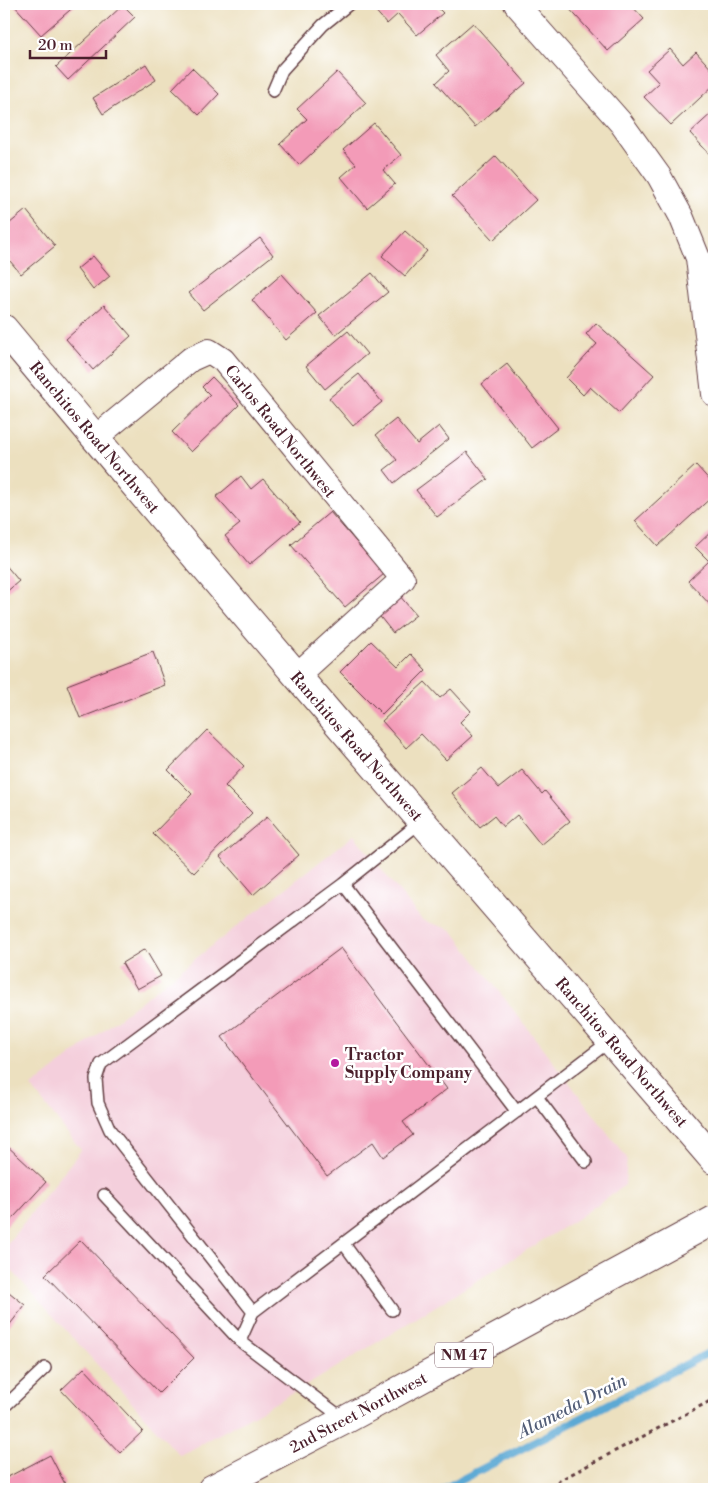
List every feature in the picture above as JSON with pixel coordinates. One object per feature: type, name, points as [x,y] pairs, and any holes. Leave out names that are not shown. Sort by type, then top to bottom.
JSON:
[{"type":"street","points":[[516,4],[621,123],[659,176],[682,216],[698,258],[714,394]]},
{"type":"street","name":"Ranchitos Road Northwest","points":[[4,329],[296,676],[714,1160]]},
{"type":"street","name":"Carlos Road Northwest","points":[[95,438],[191,358],[209,351],[223,360],[404,579],[296,676]]},
{"type":"street","name":"2nd Street Northwest","points":[[212,1489],[345,1420],[714,1220]]},
{"type":"lane","points":[[273,91],[282,70],[323,25],[348,4]]},
{"type":"lane","points":[[254,1312],[110,1130],[98,1103],[96,1078],[101,1064],[343,884],[422,822]]},
{"type":"lane","points":[[343,884],[517,1112]]},
{"type":"lane","points":[[240,1341],[254,1312],[611,1040]]},
{"type":"lane","points":[[537,1096],[586,1162]]},
{"type":"lane","points":[[104,1195],[240,1341],[345,1420]]},
{"type":"lane","points":[[344,1244],[392,1310]]},
{"type":"lane","points":[[4,1407],[45,1368]]},
{"type":"path","points":[[543,1489],[714,1399]]},
{"type":"shaded area","points":[[354,835],[422,920],[452,930],[627,1158],[625,1185],[577,1219],[311,1383],[180,1456],[4,1262],[4,1248],[81,1150],[31,1087]]},
{"type":"building","points":[[13,4],[77,4],[41,35]]},
{"type":"building","points":[[377,4],[434,4],[443,13],[417,35],[398,14],[387,24],[373,8]]},
{"type":"building","points":[[565,4],[630,4],[644,19],[608,51]]},
{"type":"building","points":[[123,5],[135,17],[68,80],[56,67]]},
{"type":"building","points":[[473,23],[526,83],[475,127],[436,83],[449,71],[436,55]]},
{"type":"building","points":[[670,49],[683,64],[696,52],[714,72],[714,85],[671,125],[644,97],[659,83],[647,70]]},
{"type":"building","points":[[146,64],[156,80],[103,114],[93,98]]},
{"type":"building","points":[[192,68],[219,94],[199,115],[172,89]]},
{"type":"building","points":[[337,72],[366,103],[299,165],[280,144],[307,119],[297,109]]},
{"type":"building","points":[[714,111],[714,159],[690,133]]},
{"type":"building","points":[[374,123],[401,155],[383,170],[395,184],[367,208],[341,177],[356,164],[343,150]]},
{"type":"building","points":[[496,156],[536,200],[493,240],[452,196]]},
{"type":"building","points":[[26,210],[55,246],[21,274],[4,254],[4,228]]},
{"type":"building","points":[[405,231],[427,251],[405,276],[382,256]]},
{"type":"building","points":[[260,238],[273,255],[203,310],[189,293]]},
{"type":"building","points":[[93,256],[110,276],[93,290],[77,269]]},
{"type":"building","points":[[372,273],[388,292],[335,335],[319,316]]},
{"type":"building","points":[[282,274],[317,313],[286,340],[252,300]]},
{"type":"building","points":[[104,305],[131,336],[93,370],[66,339]]},
{"type":"building","points":[[596,323],[654,375],[619,413],[590,387],[583,395],[566,378],[597,344],[586,334]]},
{"type":"building","points":[[348,331],[367,354],[325,389],[306,366]]},
{"type":"building","points":[[507,364],[558,428],[532,448],[482,384]]},
{"type":"building","points":[[359,374],[382,402],[353,426],[329,398]]},
{"type":"building","points":[[212,377],[239,405],[191,452],[172,432],[210,395],[202,387]]},
{"type":"building","points":[[396,419],[417,444],[439,426],[449,439],[394,483],[384,470],[397,460],[376,435]]},
{"type":"building","points":[[467,452],[488,479],[437,517],[416,490]]},
{"type":"building","points":[[696,465],[714,485],[714,495],[658,546],[635,521]]},
{"type":"building","points":[[241,476],[251,489],[263,479],[300,522],[249,565],[225,536],[240,524],[216,497]]},
{"type":"building","points":[[330,512],[384,574],[345,607],[291,545]]},
{"type":"building","points":[[714,529],[714,609],[688,581],[709,561],[695,547]]},
{"type":"building","points":[[4,563],[19,581],[4,594]]},
{"type":"building","points":[[399,595],[416,615],[393,633],[377,613]]},
{"type":"building","points":[[371,641],[398,667],[411,654],[426,670],[382,714],[340,672]]},
{"type":"building","points":[[153,652],[165,685],[80,718],[67,685]]},
{"type":"building","points":[[425,682],[440,698],[451,689],[471,711],[460,722],[473,736],[446,760],[421,734],[406,748],[382,721]]},
{"type":"building","points":[[207,730],[244,766],[225,786],[252,813],[194,873],[153,834],[192,794],[168,770]]},
{"type":"building","points":[[482,768],[499,788],[522,770],[542,794],[545,791],[570,821],[541,845],[517,815],[503,827],[494,816],[480,827],[452,793]]},
{"type":"building","points":[[267,817],[299,855],[253,895],[220,857]]},
{"type":"building","name":"Tractor Supply Company","points":[[341,948],[447,1089],[403,1122],[413,1135],[383,1157],[373,1142],[327,1176],[222,1037]]},
{"type":"building","points":[[145,949],[161,976],[137,989],[122,963]]},
{"type":"building","points":[[4,1143],[46,1182],[4,1228]]},
{"type":"building","points":[[81,1240],[194,1358],[159,1393],[45,1275]]},
{"type":"building","points":[[4,1288],[25,1305],[4,1332]]},
{"type":"building","points":[[84,1368],[143,1431],[120,1453],[61,1390]]},
{"type":"building","points":[[50,1455],[65,1484],[56,1489],[4,1489],[4,1479]]},
{"type":"waterway","name":"Alameda Drain","points":[[443,1489],[714,1350]]},
{"type":"place","name":"Tractor Supply Company","points":[[335,1063]]}]
